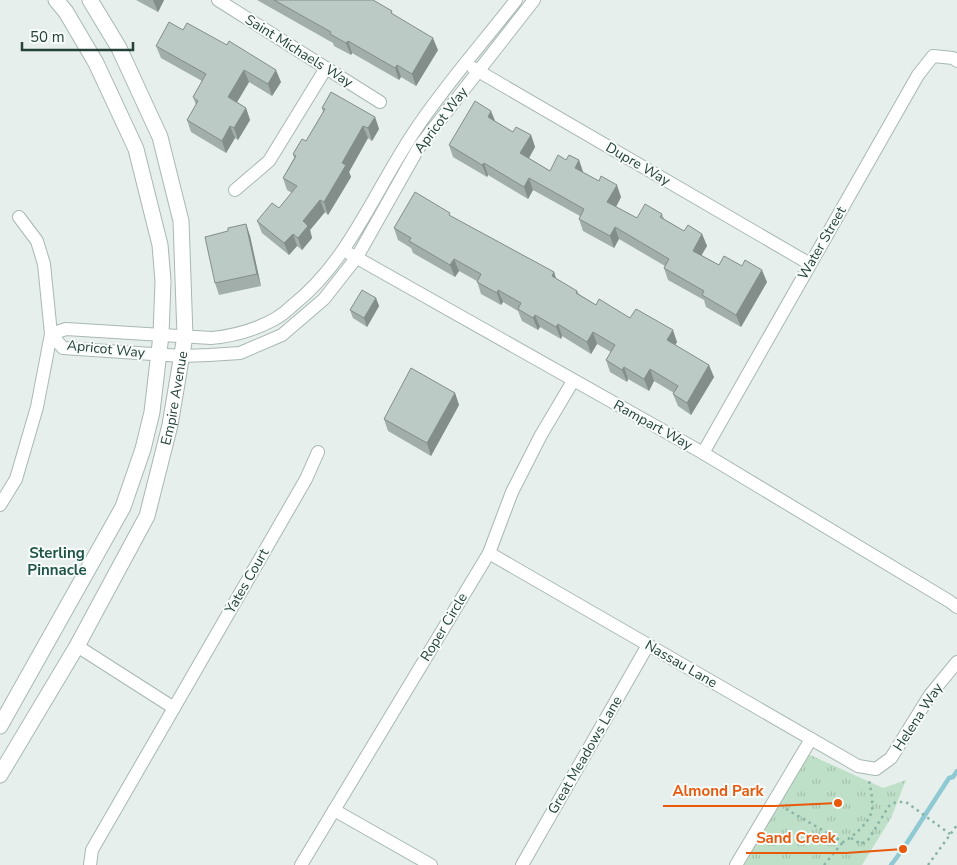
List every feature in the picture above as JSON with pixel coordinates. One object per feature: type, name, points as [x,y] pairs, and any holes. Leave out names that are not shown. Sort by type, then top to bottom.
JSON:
[{"type":"street","name":"Empire Avenue","points":[[0,726],[123,507],[144,449],[152,412],[161,335],[163,281],[160,245],[136,148],[96,63],[66,12],[56,0]]},
{"type":"street","name":"Empire Avenue","points":[[0,775],[77,646],[147,516],[170,425],[182,356],[184,336],[181,221],[160,137],[118,48],[90,0]]},
{"type":"street","name":"Saint Michaels Way","points":[[218,0],[380,102]]},
{"type":"street","name":"Apricot Way","points":[[516,0],[439,95],[413,133],[344,251],[311,291],[277,318],[254,329],[232,336],[211,338],[66,329],[51,334],[63,348],[182,356],[240,353],[282,335],[324,299],[356,257],[419,147],[534,0]]},
{"type":"street","name":"Water Street","points":[[703,453],[918,75],[933,56],[953,58],[957,61]]},
{"type":"street","name":"Dupre Way","points":[[466,63],[478,72],[810,264]]},
{"type":"street","points":[[235,190],[269,161],[326,68]]},
{"type":"street","points":[[0,506],[16,479],[37,407],[51,334],[44,264],[37,241],[19,217]]},
{"type":"street","name":"Rampart Way","points":[[344,251],[703,453],[949,601],[957,608]]},
{"type":"street","name":"Roper Circle","points":[[301,865],[488,553],[512,492],[532,452],[573,381]]},
{"type":"street","name":"Yates Court","points":[[174,708],[306,479],[318,452]]},
{"type":"street","name":"Nassau Lane","points":[[488,553],[858,766],[871,768]]},
{"type":"street","name":"Great Meadows Lane","points":[[522,865],[648,645]]},
{"type":"street","points":[[77,646],[174,708],[92,850],[90,865]]},
{"type":"street","name":"Helena Way","points":[[871,768],[891,758],[930,695],[957,662]]},
{"type":"street","points":[[736,865],[811,739]]},
{"type":"street","points":[[334,810],[431,865]]},
{"type":"path","points":[[824,865],[843,842],[851,838],[862,826],[872,810],[871,768]]},
{"type":"path","points":[[851,838],[861,844],[868,840],[889,806],[896,802],[906,802],[950,834]]},
{"type":"path","points":[[786,808],[843,842]]},
{"type":"path","points":[[928,865],[957,825]]},
{"type":"green space","points":[[808,754],[883,788],[906,780],[891,818],[862,865],[740,865]]},
{"type":"building","points":[[274,0],[373,0],[433,38],[412,74],[397,65],[395,68],[348,41],[346,43],[330,34],[331,32]]},
{"type":"building","points":[[169,22],[183,30],[187,23],[227,45],[229,41],[276,70],[268,84],[244,70],[228,97],[246,108],[234,128],[230,126],[222,141],[187,120],[198,101],[193,97],[206,74],[156,46]]},
{"type":"building","points":[[331,92],[375,117],[368,128],[363,126],[342,163],[346,165],[324,202],[320,200],[303,221],[308,226],[298,238],[293,234],[284,243],[257,221],[272,203],[279,208],[297,186],[283,178],[296,156],[293,154],[302,139],[306,141],[325,109],[322,108]]},
{"type":"building","points":[[475,101],[491,111],[488,117],[513,132],[516,127],[531,135],[520,153],[550,171],[558,155],[566,160],[569,155],[579,160],[575,168],[599,181],[601,176],[617,185],[607,202],[637,218],[645,204],[662,214],[660,217],[684,231],[688,225],[702,234],[693,251],[719,265],[724,256],[742,266],[745,260],[762,270],[736,315],[702,295],[704,291],[664,268],[669,259],[615,227],[610,236],[579,219],[584,209],[529,178],[524,187],[449,145]]},
{"type":"building","points":[[415,192],[450,213],[449,215],[554,272],[552,276],[596,305],[599,299],[630,318],[636,309],[673,330],[667,340],[709,365],[687,403],[673,394],[678,386],[650,369],[644,379],[624,367],[622,370],[606,360],[615,345],[593,332],[587,342],[558,324],[556,327],[535,315],[533,318],[518,309],[521,303],[498,290],[497,293],[477,282],[481,274],[454,259],[450,265],[409,241],[411,238],[394,228]]},
{"type":"building","points":[[246,224],[257,274],[215,283],[205,237],[228,231],[228,228]]},
{"type":"building","points":[[362,290],[376,298],[364,318],[350,310]]},
{"type":"building","points":[[411,368],[455,393],[427,443],[384,419]]},
{"type":"waterway","points":[[891,865],[949,778],[953,777],[957,771]]},
{"type":"place","name":"Almond Park","points":[[838,803]]},
{"type":"place","name":"Sand Creek","points":[[903,849]]},
{"type":"district","name":"Sterling Pinnacle","points":[[57,562]]}]
